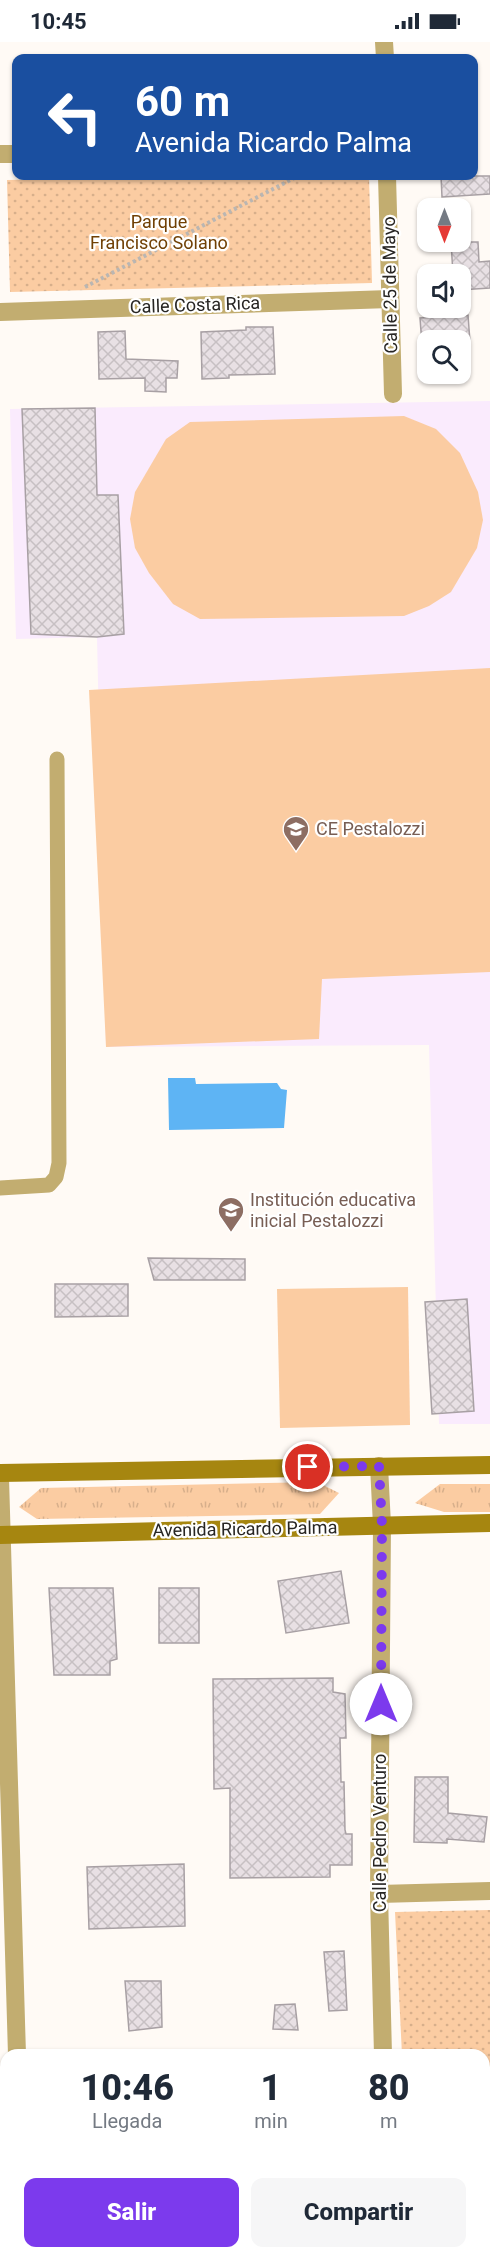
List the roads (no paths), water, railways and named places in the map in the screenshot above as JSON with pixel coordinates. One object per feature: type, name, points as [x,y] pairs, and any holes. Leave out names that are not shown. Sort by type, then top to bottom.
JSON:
[{"type":"main road","points":[[0,1473],[490,1465]]},
{"type":"main road","name":"Avenida Ricardo Palma","points":[[1,1535],[490,1523]]},
{"type":"street","name":"Calle 25 de Mayo","points":[[387,180],[393,394]]},
{"type":"street","name":"Calle Costa Rica","points":[[0,312],[390,299]]},
{"type":"street","name":"Calle Pedro Venturo","points":[[379,1466],[382,1525],[379,1894],[383,2049]]},
{"type":"street","points":[[0,1478],[17,2049]]},
{"type":"street","points":[[379,1894],[490,1891]]},
{"type":"lane","points":[[0,1188],[49,1185],[56,1177],[59,1163],[57,759]]},
{"type":"water","points":[[168,1078],[195,1078],[196,1084],[277,1083],[281,1089],[287,1090],[284,1128],[169,1130]]},
{"type":"place","name":"CE Pestalozzi","points":[[296,852]]},
{"type":"place","name":"Institución educativa inicial Pestalozzi","points":[[231,1233]]},
{"type":"park label","name":"Parque Francisco Solano","points":[[159,232]]}]
